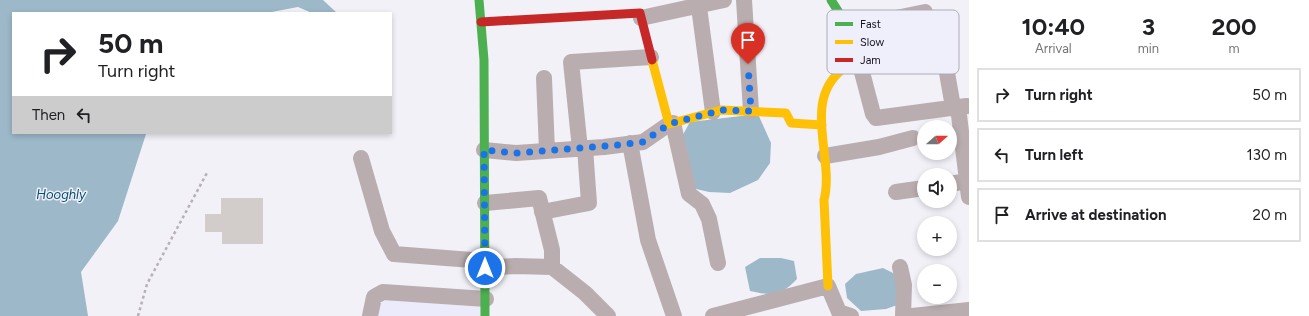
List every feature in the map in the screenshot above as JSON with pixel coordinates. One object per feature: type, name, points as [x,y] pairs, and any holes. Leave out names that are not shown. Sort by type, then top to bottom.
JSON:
[{"type":"street","points":[[479,0],[484,60],[485,316]]},
{"type":"street","points":[[481,22],[639,10],[671,6],[699,7],[724,0]]},
{"type":"street","points":[[744,0],[751,111]]},
{"type":"street","points":[[831,0],[837,10]]},
{"type":"street","points":[[699,7],[713,112]]},
{"type":"street","points":[[639,10],[671,123],[689,194],[702,204],[709,219],[718,263]]},
{"type":"street","points":[[542,212],[589,203],[571,62],[652,57]]},
{"type":"street","points":[[832,316],[824,200],[827,188],[821,115],[825,89],[838,74]]},
{"type":"street","points":[[862,74],[873,114],[876,118],[960,106]]},
{"type":"street","points":[[950,74],[960,106],[968,189],[957,186]]},
{"type":"street","points":[[544,78],[547,151]]},
{"type":"street","points":[[484,150],[516,153],[583,149],[643,142],[671,123],[722,110],[786,113],[790,123],[822,125]]},
{"type":"street","points":[[824,156],[880,147],[914,138]]},
{"type":"street","points":[[630,143],[648,240],[674,316]]},
{"type":"street","points":[[361,158],[382,231],[394,254],[485,265],[552,267],[585,293],[608,316]]},
{"type":"street","points":[[896,192],[917,189]]},
{"type":"street","points":[[485,203],[539,198],[552,250],[552,267]]},
{"type":"street","points":[[900,267],[904,285],[903,316]]},
{"type":"street","points":[[713,316],[830,290]]},
{"type":"street","points":[[830,290],[839,312],[851,316]]},
{"type":"street","points":[[370,316],[374,297],[382,292],[486,299]]},
{"type":"street","points":[[912,316],[943,315],[969,310]]},
{"type":"path","points":[[138,316],[147,284],[208,171]]},
{"type":"shaded area","points":[[384,299],[481,307],[481,316],[375,316],[378,305]]},
{"type":"water","name":"Hooghly","points":[[0,0],[323,0],[336,12],[310,12],[298,7],[271,12],[12,12],[12,134],[146,134],[118,221],[81,272],[88,316],[0,316]]},
{"type":"water","points":[[758,114],[771,143],[770,163],[758,180],[730,193],[709,192],[692,188],[680,140],[690,122]]},
{"type":"water","points":[[760,258],[781,258],[794,261],[797,279],[781,292],[764,294],[750,291],[745,267]]},
{"type":"water","points":[[883,268],[897,275],[900,304],[886,309],[861,311],[847,298],[845,284],[856,274]]},
{"type":"building","points":[[221,198],[263,198],[263,244],[222,244],[222,232],[205,232],[205,214],[221,214]]},
{"type":"traffic: fast","points":[[479,0],[484,60],[485,316]]},
{"type":"traffic: fast","points":[[831,0],[837,10]]},
{"type":"traffic: slow","points":[[652,60],[669,124],[721,110],[786,113],[791,123],[822,125]]},
{"type":"traffic: slow","points":[[828,286],[824,200],[826,166],[821,113],[824,97],[831,82],[838,74]]},
{"type":"traffic: jam","points":[[481,22],[640,13],[652,60]]},
{"type":"route","points":[[485,268],[484,150],[516,153],[604,147],[643,142],[669,124],[722,110],[751,111],[748,64]]}]
